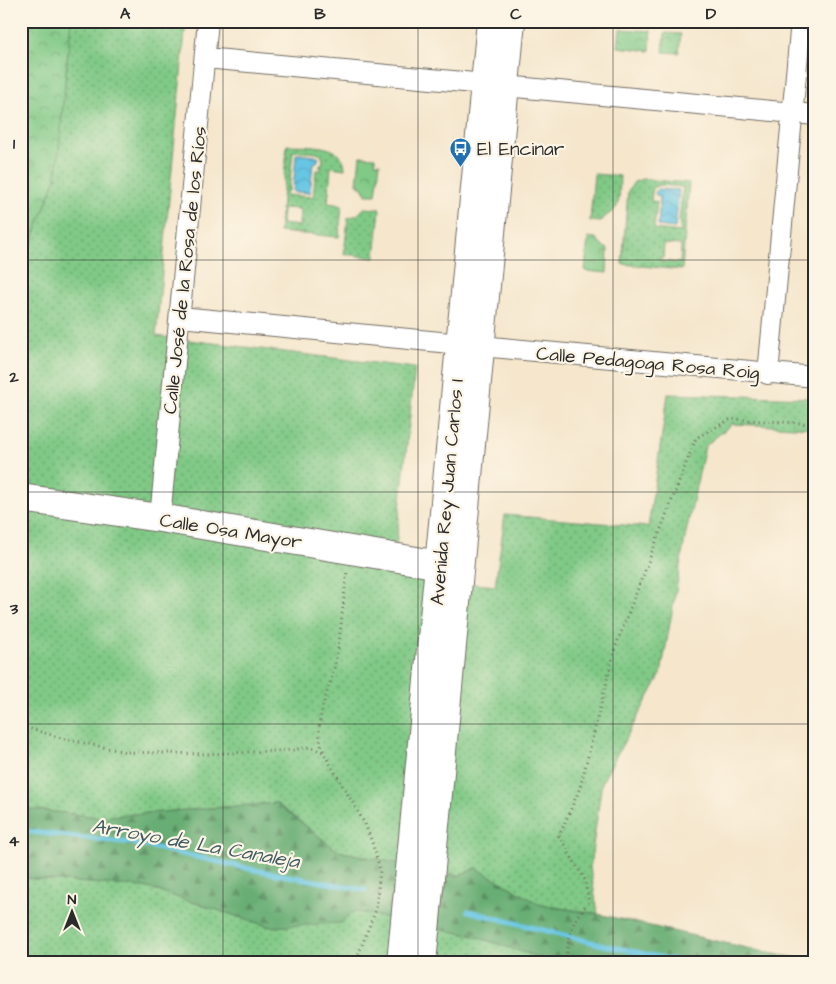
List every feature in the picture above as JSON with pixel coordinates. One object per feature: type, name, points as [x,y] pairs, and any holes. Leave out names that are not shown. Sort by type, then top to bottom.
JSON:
[{"type":"main road","name":"Avenida Rey Juan Carlos I","points":[[491,21],[495,85]]},
{"type":"main road","name":"Avenida Rey Juan Carlos I","points":[[422,963],[471,345],[495,85],[511,21]]},
{"type":"main road","name":"Avenida Rey Juan Carlos I","points":[[402,963],[440,564],[471,345]]},
{"type":"main road","name":"Calle Osa Mayor","points":[[21,498],[160,518],[440,564]]},
{"type":"street","name":"Calle José de la Rosa de los Ríos","points":[[160,518],[208,21]]},
{"type":"street","points":[[768,374],[801,21]]},
{"type":"street","points":[[205,58],[815,115]]},
{"type":"street","name":"Calle Pedagoga Rosa Roig","points":[[180,317],[815,377]]},
{"type":"path","points":[[565,963],[573,926],[580,911],[589,904],[585,880],[559,836],[580,788],[614,648],[696,438],[731,419],[815,424]]},
{"type":"path","points":[[350,550],[335,664],[319,724],[319,740],[323,752],[365,824],[374,845],[380,870],[376,909],[355,963]]},
{"type":"path","points":[[21,726],[61,738],[126,752],[205,754],[294,750],[309,747],[323,752]]},
{"type":"green space","points":[[21,21],[71,21],[56,178],[21,270]]},
{"type":"green space","points":[[71,21],[186,21],[156,336],[415,368],[393,575],[495,586],[505,515],[648,527],[668,394],[815,398],[815,428],[732,424],[705,446],[686,533],[661,674],[602,782],[590,867],[598,914],[541,905],[476,868],[458,876],[338,851],[276,803],[98,817],[21,808],[21,270],[56,178]]},
{"type":"green space","points":[[620,29],[651,31],[650,51],[618,47]]},
{"type":"green space","points":[[665,33],[681,34],[679,53],[663,52]]},
{"type":"green space","points":[[287,145],[323,147],[339,154],[345,169],[331,167],[328,203],[342,205],[339,237],[279,232]],"holes":[[[293,151],[317,153],[322,156],[323,162],[319,167],[322,167],[321,170],[316,170],[313,197],[286,195],[286,191],[289,191]],[[283,208],[300,209],[299,224],[301,226],[282,224]]]},
{"type":"green space","points":[[360,156],[375,157],[375,163],[380,163],[376,195],[366,195],[362,187],[359,187],[360,184],[357,184]]},
{"type":"green space","points":[[594,174],[620,176],[618,205],[601,222],[590,221]]},
{"type":"green space","points":[[642,179],[689,183],[682,270],[622,264],[628,191],[634,182]],"holes":[[[660,185],[683,187],[679,221],[681,232],[654,229],[657,202],[651,201],[652,192],[654,187]],[[664,244],[681,245],[680,263],[660,261],[660,258],[663,258]]]},
{"type":"green space","points":[[364,208],[380,209],[375,258],[344,254],[348,218],[357,215]]},
{"type":"green space","points":[[588,237],[596,238],[601,245],[608,249],[607,273],[585,271]]},
{"type":"green space","points":[[276,803],[338,851],[458,876],[476,868],[541,905],[598,914],[769,953],[815,961],[815,963],[556,963],[474,936],[354,911],[341,923],[271,927],[145,887],[21,878],[21,808],[98,817]]},
{"type":"green space","points":[[21,878],[145,887],[271,927],[354,911],[474,936],[556,963],[21,963]]},
{"type":"water","points":[[296,154],[319,158],[317,162],[313,163],[310,193],[293,192]]},
{"type":"water","points":[[658,189],[679,190],[675,228],[658,226],[660,197],[655,193]]},
{"type":"waterway","name":"Arroyo de La Canaleja","points":[[21,831],[133,843],[255,870],[365,890]]},
{"type":"waterway","name":"Arroyo de La Canaleja","points":[[468,911],[603,945],[687,963]]},
{"type":"place","name":"El Encinar","points":[[461,167]]}]
